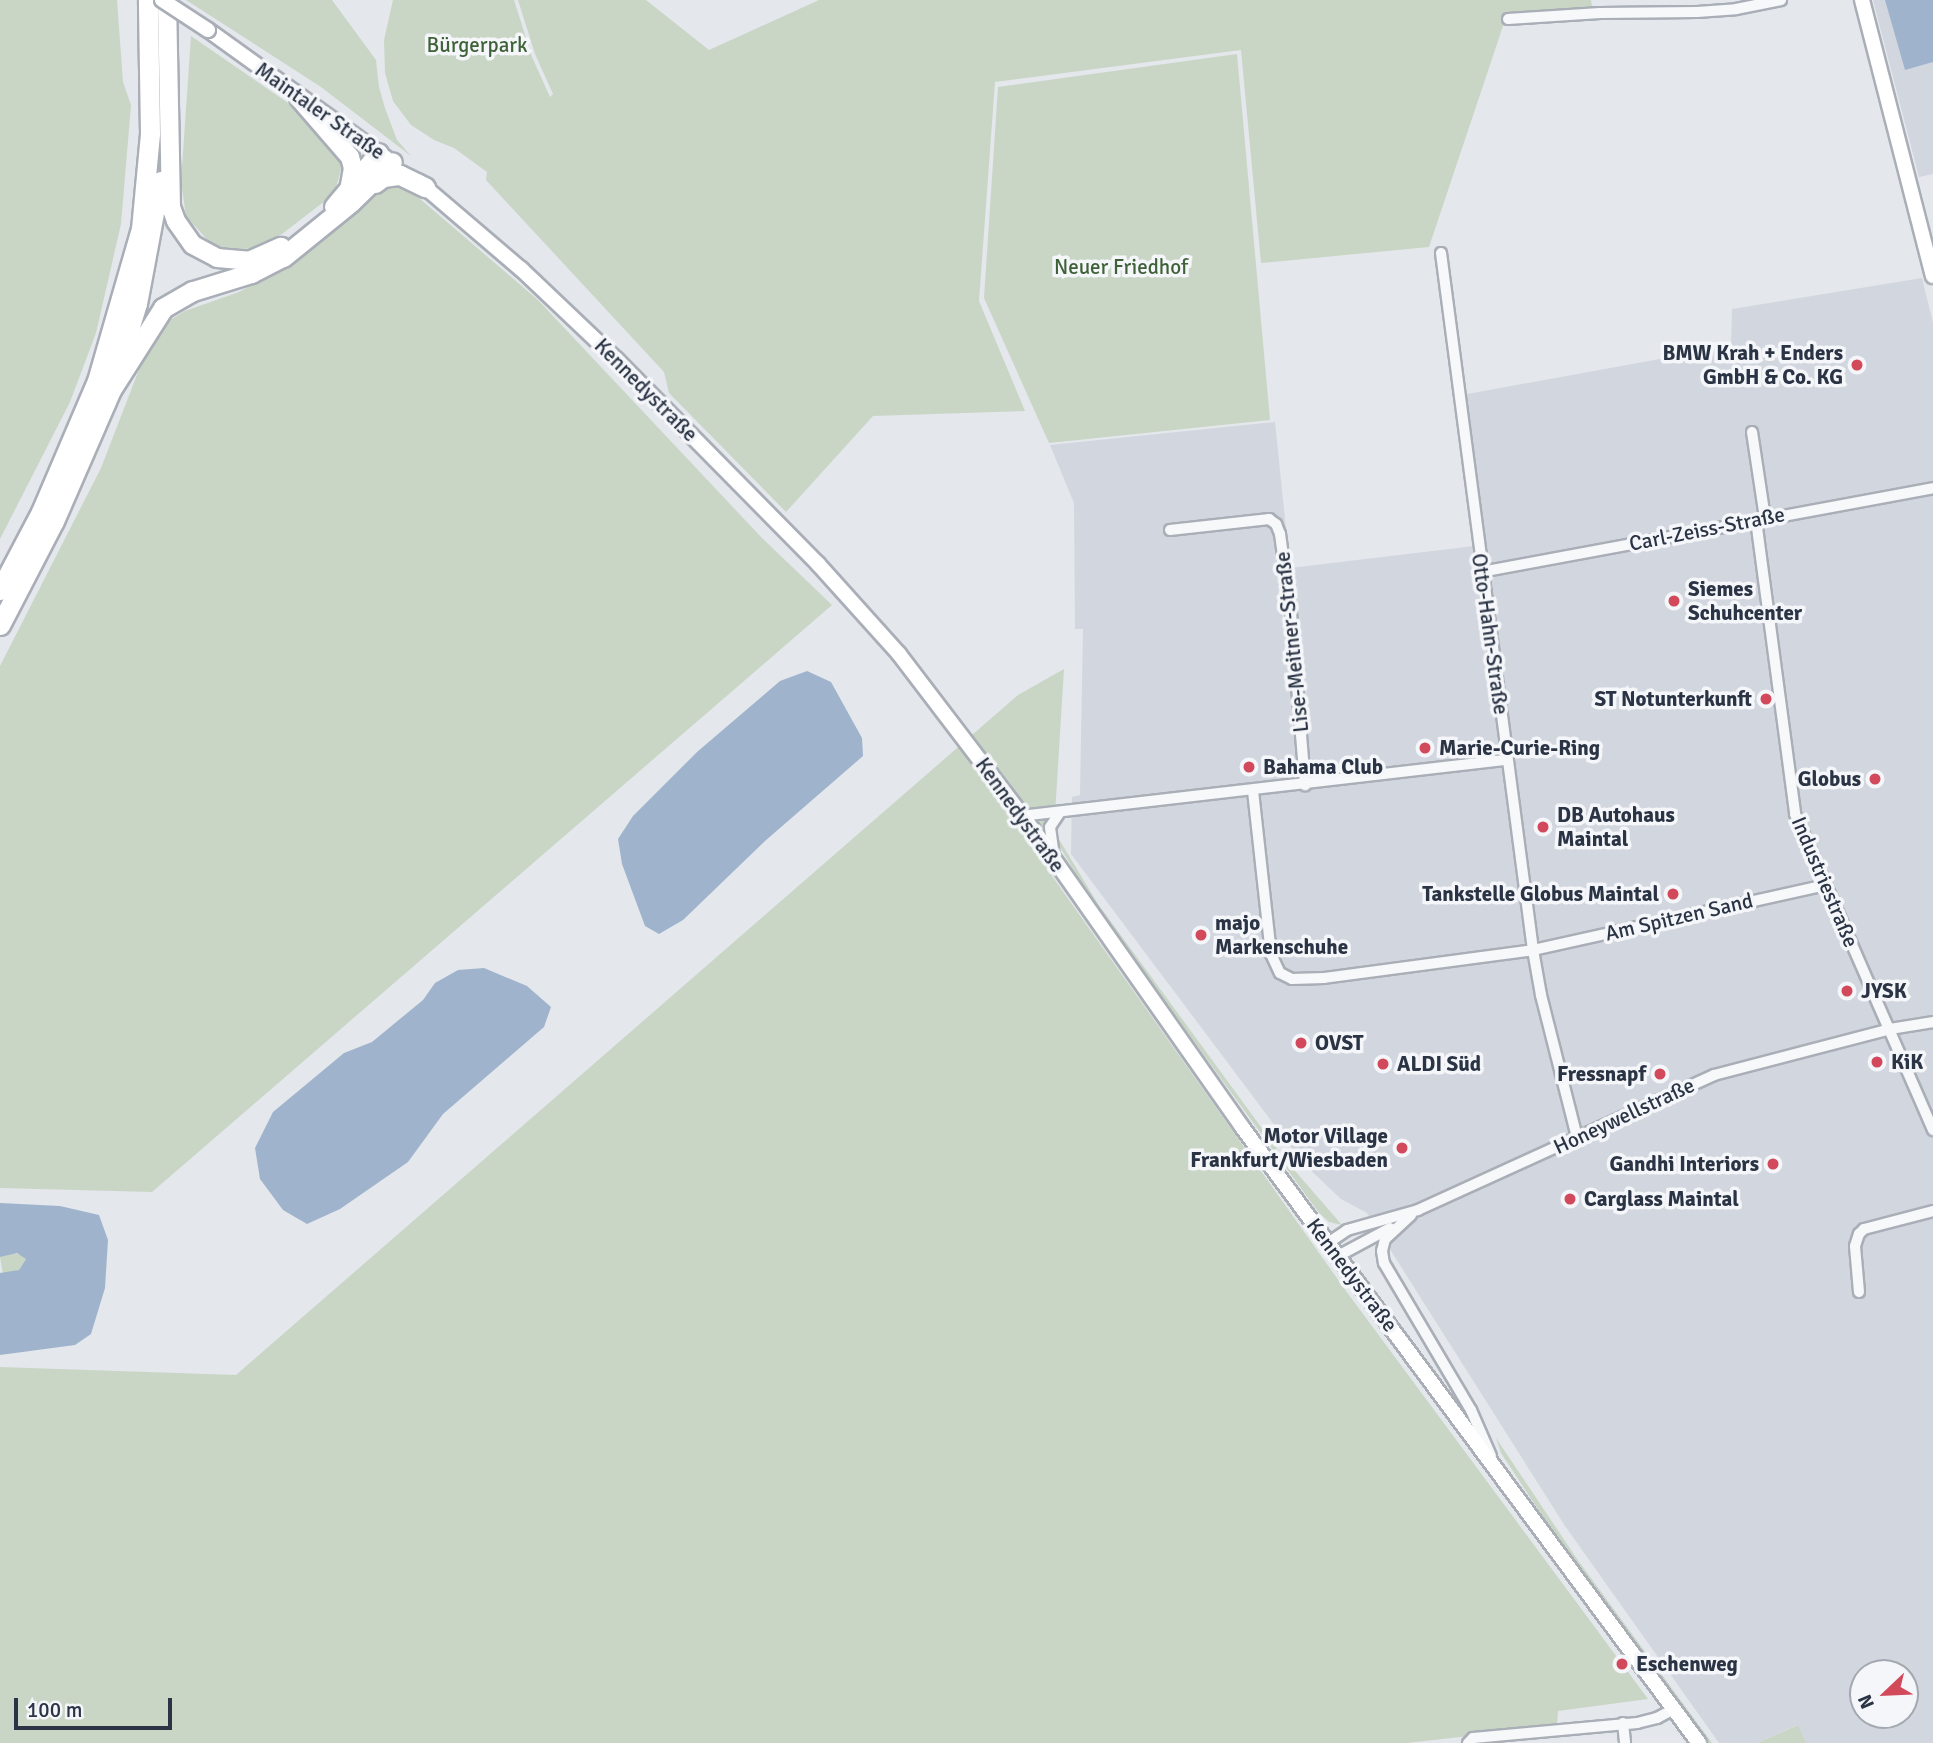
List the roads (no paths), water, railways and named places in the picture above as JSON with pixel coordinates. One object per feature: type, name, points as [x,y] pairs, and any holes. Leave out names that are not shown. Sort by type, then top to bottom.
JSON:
[{"type":"highway","points":[[0,590],[41,512],[84,417],[141,229],[150,134],[148,0]]},
{"type":"highway","points":[[164,0],[173,214],[183,234],[193,245],[218,258],[248,261],[275,252],[355,192],[392,175],[411,178],[425,187]]},
{"type":"highway","points":[[299,98],[350,157],[355,192]]},
{"type":"highway","points":[[0,625],[59,509],[111,390],[138,304],[158,207],[169,122]]},
{"type":"highway","points":[[111,390],[163,308],[193,291],[268,267],[296,248],[355,192],[386,158]]},
{"type":"main road","name":"Maintaler Straße","points":[[164,0],[386,158],[472,226]]},
{"type":"main road","points":[[1862,0],[1933,276]]},
{"type":"main road","name":"Kennedystraße","points":[[472,226],[616,359],[818,564],[899,654],[1021,816],[1328,1243],[1699,1743]]},
{"type":"street","points":[[1508,19],[1600,13],[1697,12],[1736,9],[1781,0]]},
{"type":"street","name":"Otto-Hahn-Straße","points":[[1441,253],[1533,950],[1541,995],[1577,1137]]},
{"type":"street","name":"Industriestraße","points":[[1752,432],[1793,807],[1933,1130]]},
{"type":"street","name":"Carl-Zeiss-Straße","points":[[1481,572],[1933,488]]},
{"type":"street","name":"Lise-Meitner-Straße","points":[[1170,530],[1269,519],[1276,524],[1280,534],[1291,613],[1305,785]]},
{"type":"street","points":[[1021,816],[1506,760]]},
{"type":"street","points":[[1253,790],[1271,954],[1276,967],[1286,977],[1301,981],[1533,950]]},
{"type":"street","points":[[1055,863],[1050,827],[1060,812]]},
{"type":"street","name":"Am Spitzen Sand","points":[[1533,950],[1825,885]]},
{"type":"street","name":"Honeywellstraße","points":[[1328,1243],[1347,1230],[1418,1210],[1727,1071],[1890,1029],[1933,1022]]},
{"type":"street","name":"Kennedystraße","points":[[1418,1210],[1399,1224],[1384,1242],[1384,1264],[1471,1410],[1495,1465]]},
{"type":"street","points":[[1859,1292],[1855,1246],[1859,1234],[1864,1229],[1933,1211]]},
{"type":"street","points":[[1338,1256],[1399,1224]]},
{"type":"street","points":[[1468,1743],[1473,1738],[1657,1718],[1674,1709]]},
{"type":"street","points":[[1623,1723],[1625,1743]]},
{"type":"water","points":[[1885,0],[1933,0],[1933,62],[1905,70]]},
{"type":"water","points":[[807,671],[831,682],[862,738],[863,756],[765,841],[683,920],[659,934],[645,926],[622,864],[618,839],[633,816],[697,752],[780,681]]},
{"type":"water","points":[[484,968],[527,986],[551,1007],[544,1027],[443,1114],[408,1162],[340,1209],[307,1224],[283,1210],[260,1179],[255,1148],[273,1112],[344,1053],[372,1042],[423,1000],[435,983],[458,970]]},
{"type":"water","points":[[0,1203],[60,1206],[99,1215],[108,1240],[105,1288],[91,1334],[75,1345],[0,1355],[0,1273],[19,1270],[26,1259],[17,1253],[0,1257]]},
{"type":"place","name":"BMW Krah + Enders GmbH & Co. KG","points":[[1857,365]]},
{"type":"place","name":"Siemes Schuhcenter","points":[[1674,601]]},
{"type":"place","name":"ST Notunterkunft","points":[[1766,699]]},
{"type":"place","name":"Marie-Curie-Ring","points":[[1425,748]]},
{"type":"place","name":"Bahama Club","points":[[1249,767]]},
{"type":"place","name":"Globus","points":[[1875,779]]},
{"type":"place","name":"DB Autohaus Maintal","points":[[1543,827]]},
{"type":"place","name":"Tankstelle Globus Maintal","points":[[1673,894]]},
{"type":"place","name":"majo Markenschuhe","points":[[1201,935]]},
{"type":"place","name":"JYSK","points":[[1847,991]]},
{"type":"place","name":"OVST","points":[[1301,1043]]},
{"type":"place","name":"KiK","points":[[1877,1062]]},
{"type":"place","name":"ALDI Süd","points":[[1383,1064]]},
{"type":"place","name":"Fressnapf","points":[[1660,1074]]},
{"type":"place","name":"Motor Village Frankfurt/Wiesbaden","points":[[1402,1148]]},
{"type":"place","name":"Gandhi Interiors","points":[[1773,1164]]},
{"type":"place","name":"Carglass Maintal","points":[[1570,1199]]},
{"type":"place","name":"Eschenweg","points":[[1622,1664]]},
{"type":"park label","name":"Bürgerpark","points":[[477,45]]},
{"type":"park label","name":"Neuer Friedhof","points":[[1121,267]]}]
